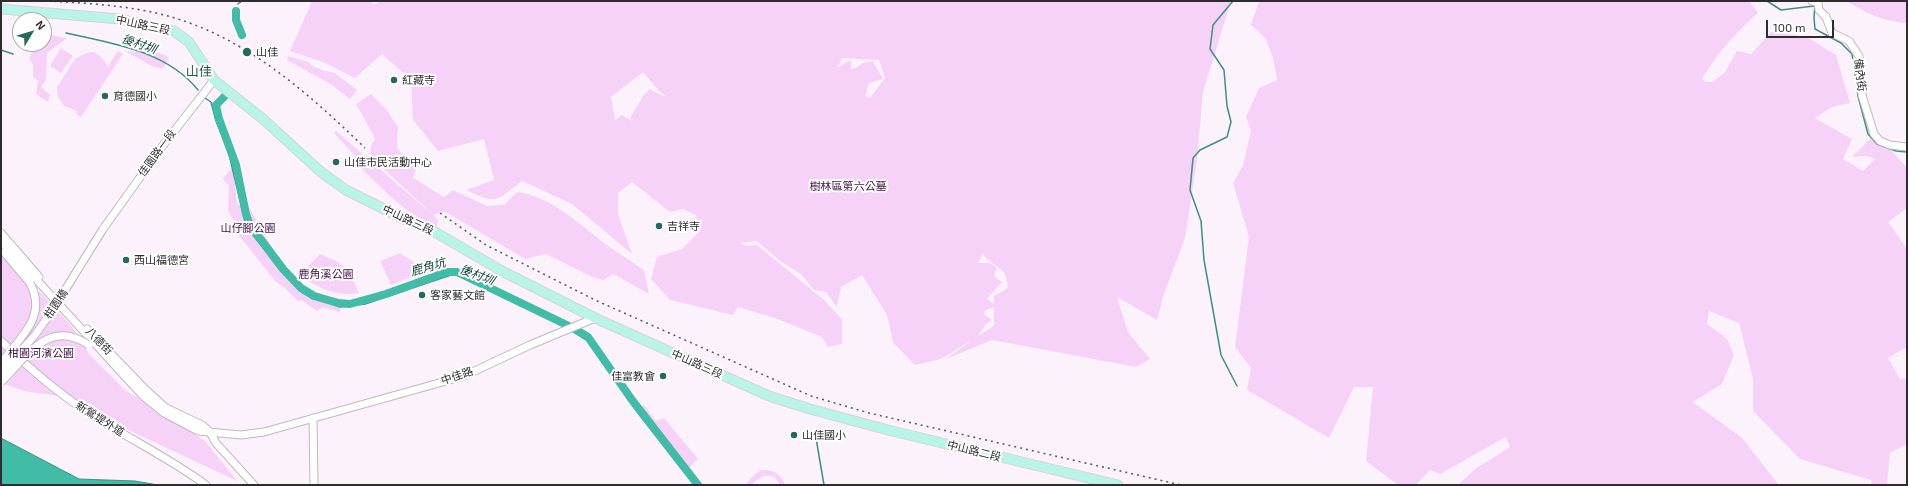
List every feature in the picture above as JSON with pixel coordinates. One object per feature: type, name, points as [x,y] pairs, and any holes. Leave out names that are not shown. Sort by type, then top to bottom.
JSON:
[{"type":"main road","name":"中山路三段","points":[[1,9],[120,19],[174,31],[189,42],[214,80],[263,119],[322,172],[346,190],[440,235],[500,270],[595,318],[769,396],[830,415]]},
{"type":"main road","name":"中山路二段","points":[[830,415],[1057,472],[1118,485]]},
{"type":"street","name":"備內街","points":[[1815,2],[1819,10],[1826,18],[1832,33],[1849,41],[1859,56],[1862,95],[1874,134],[1880,141],[1890,145],[1907,148]]},
{"type":"street","name":"佳園路一段","points":[[103,229],[161,148],[214,80]]},
{"type":"street","name":"柑園橋","points":[[1,373],[35,335],[52,311],[103,229]]},
{"type":"street","name":"八德街","points":[[1,234],[65,306],[144,388],[166,408],[202,425],[210,432]]},
{"type":"street","name":"八德街","points":[[1,241],[142,395],[164,413],[198,430],[241,435],[264,432],[313,418]]},
{"type":"street","points":[[1,248],[30,283],[36,299],[35,317],[1,363]]},
{"type":"street","name":"中佳路","points":[[313,418],[464,376],[530,345],[595,318]]},
{"type":"street","points":[[1,382],[43,341],[50,337],[64,335],[81,339],[89,345],[134,392],[148,404],[164,413]]},
{"type":"street","name":"新鶯堤外道","points":[[1,341],[55,390],[80,407],[186,470],[206,485]]},
{"type":"street","points":[[313,418],[314,485]]},
{"type":"street","points":[[210,432],[216,443],[254,485]]},
{"type":"green space","name":"樹林區第六公墓","points":[[312,1],[369,1],[374,4],[384,1],[1231,1],[1203,92],[1197,160],[1185,238],[1164,294],[1157,320],[1117,297],[1128,332],[1150,359],[1136,367],[992,340],[946,359],[972,340],[941,359],[915,365],[893,343],[887,315],[862,275],[841,287],[837,307],[826,292],[814,290],[801,274],[780,261],[757,241],[740,243],[747,246],[757,245],[823,299],[842,319],[842,344],[828,347],[822,337],[775,318],[738,307],[733,315],[670,300],[651,279],[657,257],[682,249],[700,231],[696,215],[683,209],[670,212],[632,182],[618,193],[618,214],[632,254],[572,204],[522,181],[507,193],[496,199],[484,198],[476,195],[466,190],[494,180],[484,139],[438,151],[413,120],[411,80],[382,54],[355,78],[323,62],[290,51]],"holes":[[[842,58],[879,60],[885,78],[870,98],[865,96],[869,83],[883,79],[873,61],[863,63],[856,68],[851,69],[851,60],[838,67]],[[643,72],[660,92],[666,96],[663,96],[650,89],[643,96],[630,118],[632,121],[622,115],[615,120],[611,97]],[[983,253],[985,257],[1005,273],[1008,288],[994,296],[994,304],[987,299],[1002,282],[994,276],[997,268],[990,263],[978,263]],[[994,307],[994,326],[978,336],[986,324],[992,320],[984,314],[986,310]]]},
{"type":"green space","points":[[1259,1],[1749,1],[1758,13],[1734,36],[1721,52],[1702,79],[1706,82],[1713,82],[1725,72],[1737,51],[1751,54],[1771,32],[1807,37],[1836,55],[1850,103],[1832,107],[1815,118],[1852,139],[1843,159],[1863,171],[1875,159],[1867,156],[1852,157],[1870,139],[1892,151],[1907,168],[1907,208],[1888,222],[1907,249],[1907,349],[1903,349],[1888,358],[1900,379],[1907,378],[1907,444],[1890,453],[1887,485],[1872,485],[1871,480],[1800,459],[1753,411],[1753,379],[1739,323],[1709,311],[1707,324],[1727,339],[1734,355],[1722,384],[1693,402],[1742,438],[1779,485],[1458,485],[1475,469],[1510,447],[1506,437],[1440,474],[1430,470],[1416,485],[1398,485],[1366,461],[1373,387],[1354,387],[1329,438],[1247,390],[1251,368],[1235,347],[1249,237],[1233,183],[1243,165],[1251,131],[1246,117],[1259,88],[1277,80],[1273,57],[1265,38],[1251,25]]},
{"type":"green space","points":[[1846,1],[1907,1],[1907,23],[1883,19]]},
{"type":"green space","points":[[52,35],[67,38],[52,49]]},
{"type":"green space","points":[[61,48],[73,56],[61,73],[50,66]]},
{"type":"green space","points":[[141,48],[165,55],[169,58],[163,69],[152,66],[125,51],[139,52]]},
{"type":"green space","points":[[118,51],[123,54],[81,117],[76,114],[77,111],[64,106],[58,97],[57,87],[75,59],[86,53],[94,52],[100,56],[108,66]]},
{"type":"green space","points":[[32,52],[48,52],[47,53],[46,80],[41,87],[50,95],[48,102],[36,94],[38,81],[33,76],[33,65],[29,58]]},
{"type":"green space","points":[[288,56],[309,62],[312,66],[322,70],[335,73],[357,90],[350,99],[332,85],[287,60]]},
{"type":"green space","points":[[371,94],[386,109],[398,127],[397,148],[416,168],[413,178],[444,197],[453,190],[487,206],[504,205],[517,192],[542,199],[566,213],[608,246],[644,270],[649,294],[613,274],[604,280],[592,277],[546,254],[525,259],[444,211],[434,215],[438,220],[437,228],[426,223],[406,209],[362,169],[361,162],[334,133],[336,131],[433,215],[370,156],[371,146],[375,138],[356,104]]},
{"type":"green space","name":"山仔腳公園","points":[[233,166],[237,204],[249,207],[277,256],[295,280],[311,290],[340,299],[340,312],[323,307],[317,311],[301,300],[299,302],[286,289],[275,281],[234,229],[236,225],[228,210],[229,186],[223,179]]},
{"type":"green space","name":"柑園河濱公園","points":[[1,251],[29,289],[40,292],[72,327],[89,354],[124,389],[205,441],[237,481],[122,427],[71,398],[24,391],[1,383]]},
{"type":"green space","points":[[400,253],[427,271],[391,285],[380,261]]},
{"type":"green space","name":"鹿角溪公園","points":[[320,254],[336,261],[346,268],[359,293],[343,294],[328,290],[313,284],[299,275]]},
{"type":"green space","points":[[644,405],[656,421],[664,418],[698,459],[683,473],[635,410]]},
{"type":"green space","points":[[762,470],[773,471],[779,475],[785,485],[780,485],[774,477],[767,476],[759,479],[752,485],[745,485],[756,473]]},
{"type":"shaded area","points":[[1,438],[79,479],[135,481],[158,485],[1,485]]},
{"type":"waterway","points":[[238,4],[242,1]]},
{"type":"waterway","points":[[1233,1],[1213,25],[1210,49],[1224,70],[1227,106],[1231,122],[1227,137],[1200,150],[1193,158],[1190,190],[1201,221],[1204,260],[1221,355],[1237,386]]},
{"type":"waterway","points":[[1767,1],[1781,10],[1814,6]]},
{"type":"waterway","points":[[1815,4],[1815,29],[1841,43],[1852,54],[1858,96],[1868,134],[1877,144],[1896,151],[1907,152]]},
{"type":"waterway","name":"鹿角坑","points":[[236,11],[236,20],[242,35]]},
{"type":"waterway","name":"後村圳","points":[[66,33],[120,45],[155,57],[171,66],[198,90]]},
{"type":"waterway","name":"後村圳","points":[[1,50],[13,54]]},
{"type":"waterway","name":"後村圳","points":[[226,95],[216,105],[219,119],[236,165],[246,214],[250,225],[283,269],[301,288],[314,296],[338,303],[350,304],[386,294],[447,272],[457,272],[573,328],[588,337],[632,400],[698,485]]},
{"type":"waterway","name":"後村圳","points":[[205,98],[211,102],[216,121],[228,150],[246,226],[281,271],[303,293],[340,307],[365,304],[454,274],[496,292],[566,327]]},
{"type":"waterway","name":"後村圳","points":[[571,330],[588,341],[638,413],[695,485]]},
{"type":"waterway","points":[[816,438],[824,485]]},
{"type":"railway","points":[[48,1],[143,10],[187,22],[216,34],[270,66],[295,85],[365,148]]},
{"type":"railway","points":[[440,213],[486,245],[595,300],[811,396],[869,413],[1181,485]]},
{"type":"place","name":"山佳","points":[[247,52]]},
{"type":"place","name":"紅藏寺","points":[[394,80]]},
{"type":"place","name":"育德國小","points":[[105,96]]},
{"type":"place","name":"山佳市民活動中心","points":[[336,162]]},
{"type":"place","name":"吉祥寺","points":[[659,226]]},
{"type":"place","name":"西山福德宮","points":[[126,260]]},
{"type":"place","name":"客家藝文館","points":[[422,295]]},
{"type":"place","name":"佳富教會","points":[[663,376]]},
{"type":"place","name":"山佳國小","points":[[794,435]]},
{"type":"district","name":"山佳","points":[[199,72]]}]
